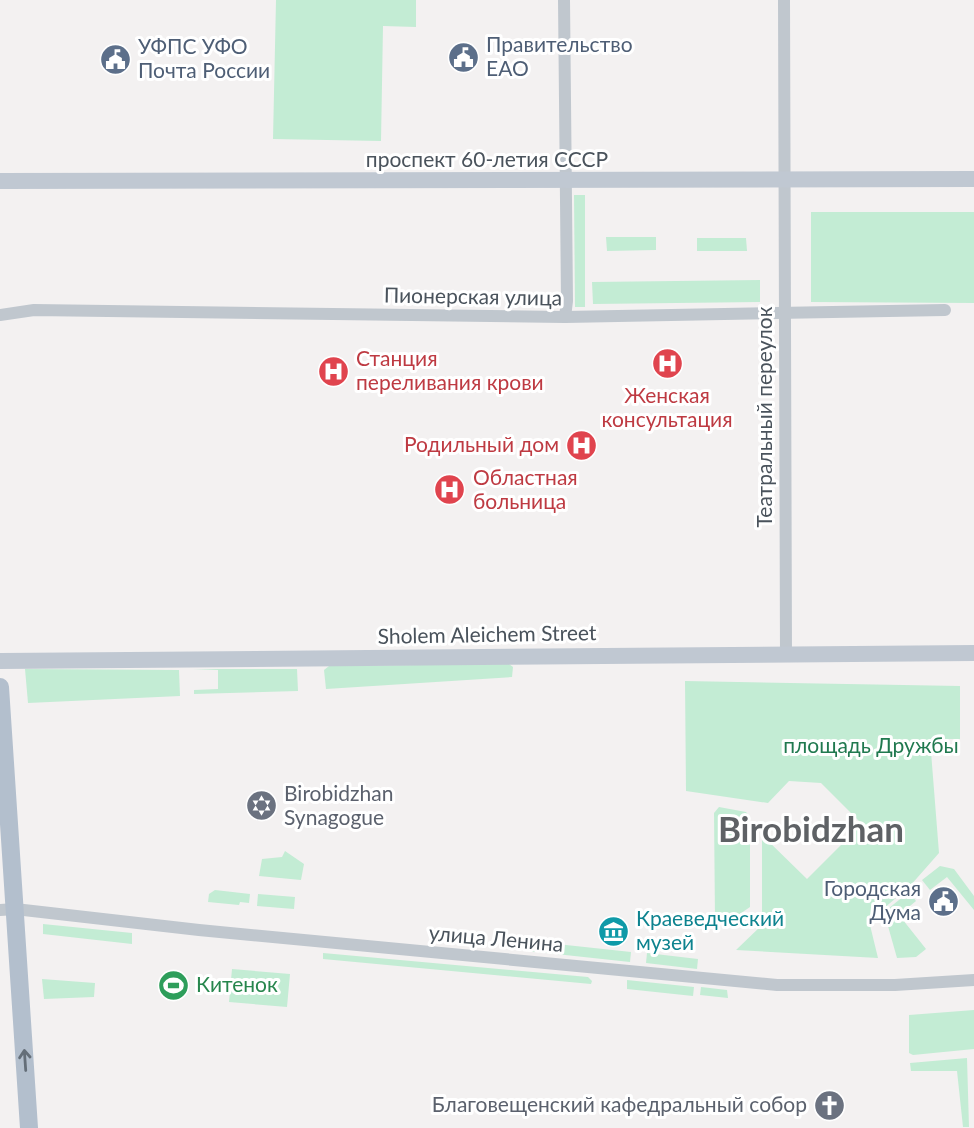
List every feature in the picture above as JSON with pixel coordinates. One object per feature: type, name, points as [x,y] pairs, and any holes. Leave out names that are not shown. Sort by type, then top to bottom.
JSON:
[{"type":"main road","name":"проспект 60-летия СССР","points":[[0,181],[786,181],[974,178]]},
{"type":"main road","name":"Sholem Aleichem Street","points":[[0,661],[974,653]]},
{"type":"main road","points":[[0,687],[7,910],[29,1128]]},
{"type":"street","points":[[564,0],[565,317]]},
{"type":"street","name":"Театральный переулок","points":[[785,0],[786,654]]},
{"type":"street","name":"Пионерская улица","points":[[0,315],[34,310],[565,317],[945,310]]},
{"type":"street","name":"улица Ленина","points":[[7,910],[777,985],[895,985],[974,981]]},
{"type":"green space","points":[[276,0],[416,0],[416,27],[383,26],[381,141],[273,139]]},
{"type":"green space","points":[[574,195],[585,195],[585,307],[575,307]]},
{"type":"green space","points":[[811,212],[974,212],[974,303],[811,302]]},
{"type":"green space","points":[[606,237],[656,237],[656,250],[607,251]]},
{"type":"green space","points":[[697,238],[746,238],[747,251],[697,251]]},
{"type":"green space","points":[[760,280],[760,302],[593,304],[592,282]]},
{"type":"green space","points":[[509,664],[513,667],[512,677],[326,689],[324,670],[329,666]]},
{"type":"green space","points":[[25,669],[179,670],[180,696],[28,703]]},
{"type":"green space","points":[[193,669],[297,669],[298,691],[194,694],[194,690],[218,689],[218,670]]},
{"type":"green space","name":"площадь Дружбы","points":[[685,681],[960,686],[960,739],[930,739],[939,853],[910,886],[869,921],[878,958],[736,950],[762,925],[762,835],[807,879],[862,824],[821,783],[789,781],[768,803],[686,791]]},
{"type":"green space","points":[[719,807],[746,812],[750,817],[750,907],[731,920],[715,919],[714,813]]},
{"type":"green space","points":[[285,851],[304,864],[301,880],[259,876],[262,859],[282,857]]},
{"type":"green space","points":[[940,866],[954,869],[974,896],[974,910],[947,877],[930,890],[922,880]]},
{"type":"green space","points":[[215,890],[250,894],[249,903],[240,902],[239,905],[208,902],[209,894]]},
{"type":"green space","points":[[909,892],[916,901],[899,915],[926,949],[916,957],[897,958],[884,912]]},
{"type":"green space","points":[[258,894],[295,897],[294,909],[257,906]]},
{"type":"green space","points":[[43,924],[132,933],[132,944],[43,934]]},
{"type":"green space","points":[[529,941],[631,952],[630,962],[528,951]]},
{"type":"green space","points":[[323,953],[588,977],[592,981],[591,984],[323,959]]},
{"type":"green space","points":[[647,953],[698,959],[697,969],[646,963]]},
{"type":"green space","points":[[232,969],[290,974],[287,1007],[229,1002]]},
{"type":"green space","points":[[42,979],[95,983],[94,997],[44,999]]},
{"type":"green space","points":[[627,980],[694,987],[693,996],[627,989]]},
{"type":"green space","points":[[701,987],[727,990],[728,998],[700,995]]},
{"type":"green space","points":[[974,1010],[974,1049],[913,1055],[909,1053],[909,1015]]},
{"type":"green space","points":[[967,1058],[969,1127],[963,1127],[957,1071],[911,1071],[910,1063]]},
{"type":"place","name":"Правительство ЕАО","points":[[463,57]]},
{"type":"place","name":"УФПС УФО Почта России","points":[[115,59]]},
{"type":"place","name":"Женская консультация","points":[[667,364]]},
{"type":"place","name":"Станция переливания крови","points":[[333,371]]},
{"type":"place","name":"Родильный дом","points":[[582,445]]},
{"type":"place","name":"Областная больница","points":[[450,490]]},
{"type":"place","name":"Birobidzhan Synagogue","points":[[261,806]]},
{"type":"place","name":"Городская Дума","points":[[944,901]]},
{"type":"place","name":"Краеведческий музей","points":[[613,931]]},
{"type":"place","name":"Китенок","points":[[173,985]]},
{"type":"place","name":"Благовещенский кафедральный собор","points":[[830,1105]]},
{"type":"district","name":"Birobidzhan","points":[[811,830]]}]
